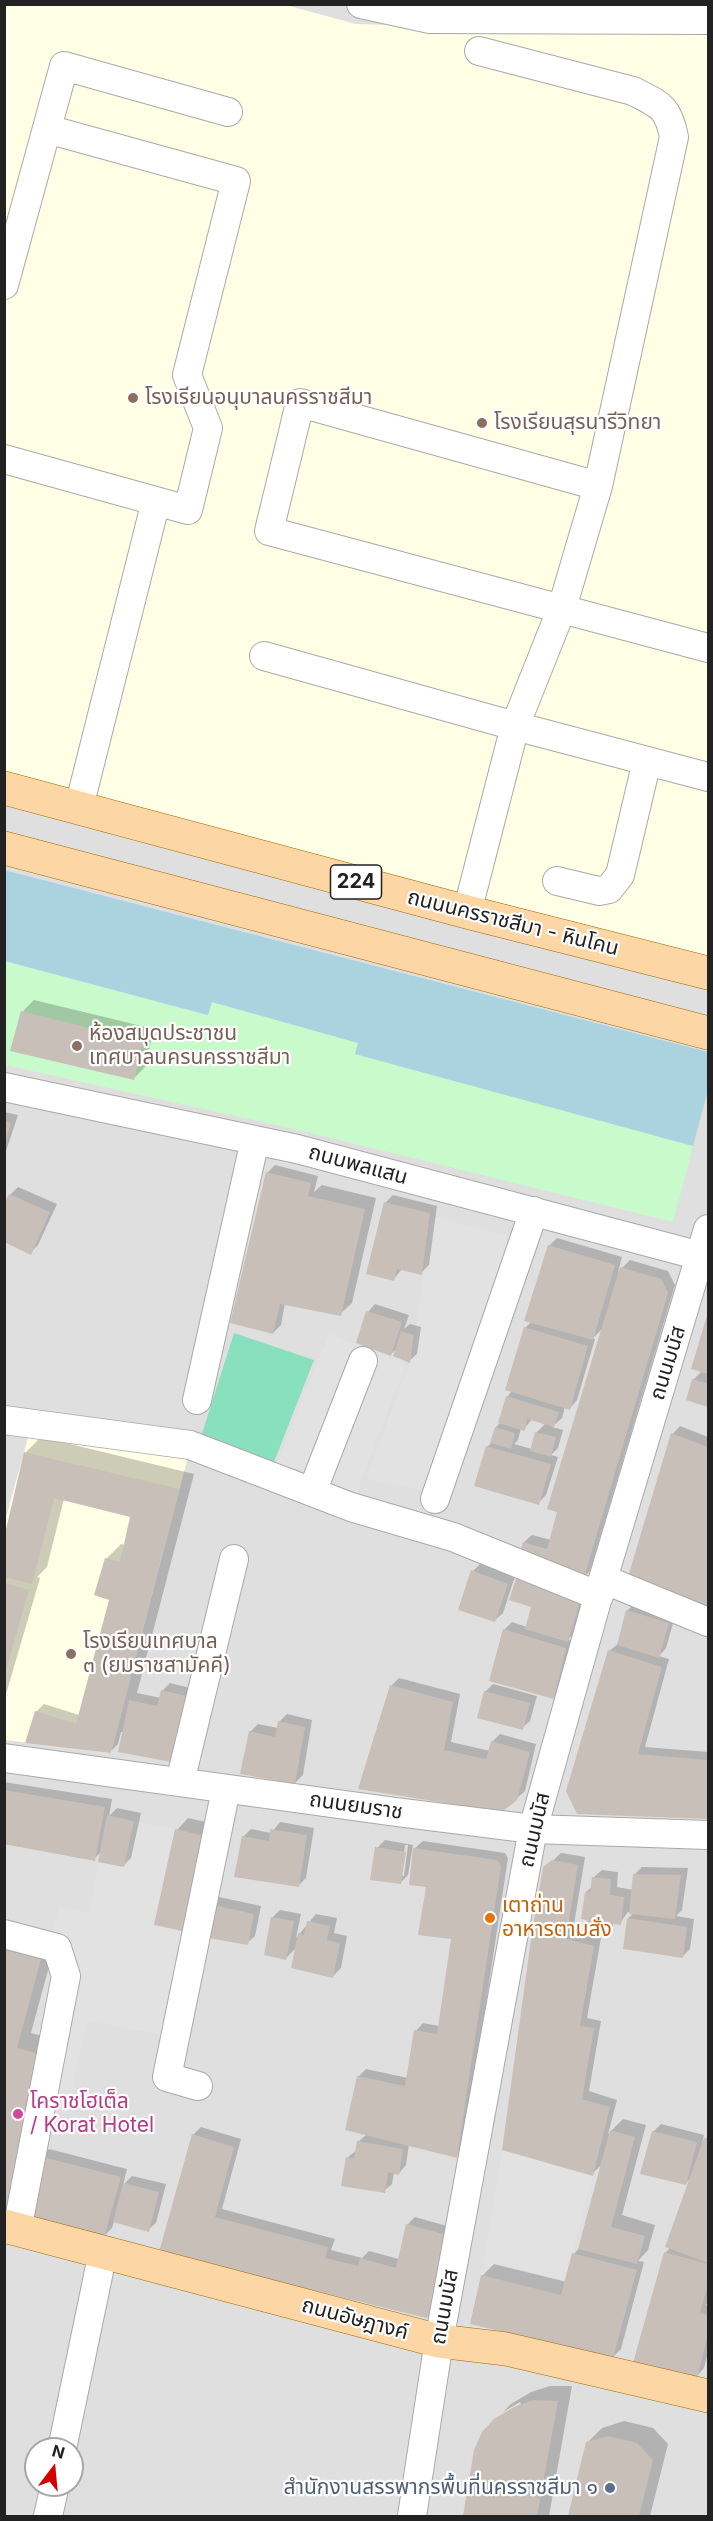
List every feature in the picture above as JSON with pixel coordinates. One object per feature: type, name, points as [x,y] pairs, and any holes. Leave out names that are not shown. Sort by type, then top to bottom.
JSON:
[{"type":"main road","name":"ถนนนครราชสีมา - หินโคน","points":[[4,788],[467,912],[708,973]]},
{"type":"main road","points":[[4,848],[708,1033]]},
{"type":"main road","name":"ถนนอัษฎางค์","points":[[11,2228],[439,2341],[506,2349],[708,2396]]},
{"type":"street","points":[[361,4],[430,19],[442,12],[581,12],[708,20]]},
{"type":"street","points":[[467,912],[514,726],[562,608],[598,486],[674,137],[670,116],[656,103],[633,91],[479,51]]},
{"type":"street","points":[[4,285],[64,66],[228,112]]},
{"type":"street","points":[[4,459],[188,510],[208,428],[187,375],[236,181],[47,129]]},
{"type":"street","points":[[598,486],[300,403],[269,531],[708,648]]},
{"type":"street","points":[[79,807],[156,501]]},
{"type":"street","points":[[264,656],[514,726],[708,777]]},
{"type":"street","points":[[557,881],[599,891],[609,889],[620,875],[647,761]]},
{"type":"street","name":"ถนนพลแสน","points":[[4,1087],[297,1149],[704,1257]]},
{"type":"street","points":[[197,1400],[255,1140]]},
{"type":"street","points":[[435,1498],[534,1212]]},
{"type":"street","name":"ถนนมนัส","points":[[412,2517],[439,2341],[533,1829],[601,1587],[704,1257],[708,1229]]},
{"type":"street","points":[[312,1492],[363,1360]]},
{"type":"street","points":[[4,1420],[190,1444],[351,1507],[453,1537],[708,1622]]},
{"type":"street","points":[[180,1782],[234,1558]]},
{"type":"street","name":"ถนนยมราช","points":[[4,1758],[533,1829],[708,1835]]},
{"type":"street","points":[[198,2086],[167,2077],[226,1789]]},
{"type":"street","points":[[4,1934],[57,1948],[66,1976],[11,2228]]},
{"type":"street","points":[[64,2437],[103,2252]]},
{"type":"street","points":[[48,2517],[52,2497]]},
{"type":"shaded area","name":"โรงเรียนสุรนารีวิทยา","points":[[282,4],[356,24],[708,34],[708,958],[5,772],[4,5]]},
{"type":"shaded area","points":[[5,5],[708,5],[708,2516],[5,2516]]},
{"type":"shaded area","points":[[431,1216],[514,1237],[429,1492],[366,1478],[413,1354]]},
{"type":"shaded area","points":[[329,1334],[406,1364],[355,1497],[275,1468]]},
{"type":"shaded area","name":"โรงเรียนเทศบาล ๓ (ยมราชสามัคคี)","points":[[29,1434],[189,1453],[111,1753],[5,1740],[5,1521]]},
{"type":"shaded area","points":[[134,1821],[175,1829],[154,1924],[187,1932],[165,2035],[87,2021],[67,2113],[49,2109],[76,1979],[51,1938],[59,1907],[89,1914],[98,1862],[124,1867]]},
{"type":"shaded area","points":[[502,2150],[593,2176],[561,2295],[481,2275]]},
{"type":"green space","points":[[4,961],[207,1015],[212,1002],[358,1043],[355,1054],[693,1146],[673,1222],[303,1131],[5,1065]]},
{"type":"green space","points":[[234,1333],[314,1360],[272,1467],[200,1440]]},
{"type":"water","points":[[4,870],[708,1052],[708,1090],[693,1146],[355,1054],[358,1043],[212,1002],[208,1015],[5,961]]},
{"type":"building","name":"ห้องสมุดประชาชน เทศบาลนครนครราชสีมา","points":[[21,1011],[143,1041],[134,1080],[10,1051]]},
{"type":"building","points":[[4,1121],[11,1123],[5,1143],[4,1143]]},
{"type":"building","points":[[266,1172],[311,1183],[308,1196],[365,1209],[341,1316],[280,1304],[273,1334],[230,1323]]},
{"type":"building","points":[[9,1194],[50,1212],[31,1255],[4,1242],[4,1204]]},
{"type":"building","points":[[384,1202],[430,1213],[422,1275],[397,1269],[394,1281],[366,1274]]},
{"type":"building","points":[[548,1245],[615,1265],[593,1340],[524,1321]]},
{"type":"building","points":[[620,1267],[661,1279],[668,1293],[583,1581],[519,1556],[523,1542],[547,1549],[557,1512],[547,1509]]},
{"type":"building","points":[[366,1311],[402,1322],[391,1356],[356,1343]]},
{"type":"building","points":[[708,1312],[708,1374],[691,1369]]},
{"type":"building","points":[[524,1327],[588,1346],[570,1410],[505,1390]]},
{"type":"building","points":[[401,1331],[414,1335],[410,1363],[393,1356]]},
{"type":"building","points":[[692,1379],[708,1384],[708,1407],[686,1400]]},
{"type":"building","points":[[506,1396],[559,1412],[554,1427],[527,1419],[525,1431],[498,1423]]},
{"type":"building","points":[[495,1427],[515,1433],[511,1449],[490,1443]]},
{"type":"building","points":[[535,1432],[556,1437],[551,1457],[530,1451]]},
{"type":"building","points":[[671,1433],[708,1447],[708,1613],[627,1580]]},
{"type":"building","points":[[486,1446],[551,1464],[539,1505],[474,1486]]},
{"type":"building","points":[[24,1452],[179,1489],[111,1753],[25,1743],[35,1711],[76,1724],[109,1600],[94,1595],[105,1558],[120,1562],[130,1517],[54,1498],[32,1584],[5,1577],[5,1534]]},
{"type":"building","points":[[471,1570],[508,1584],[495,1622],[458,1610]]},
{"type":"building","points":[[517,1576],[580,1602],[568,1642],[525,1629],[531,1607],[509,1600]]},
{"type":"building","points":[[4,1583],[29,1590],[5,1673],[4,1673]]},
{"type":"building","points":[[626,1610],[669,1623],[659,1658],[617,1645]]},
{"type":"building","points":[[503,1629],[566,1648],[554,1699],[489,1681]]},
{"type":"building","points":[[608,1650],[662,1667],[638,1754],[708,1760],[708,1819],[577,1814],[566,1791]]},
{"type":"building","points":[[390,1685],[453,1702],[444,1750],[486,1759],[491,1741],[530,1752],[517,1800],[502,1812],[358,1789]]},
{"type":"building","points":[[161,1690],[191,1697],[177,1763],[118,1752],[129,1700],[157,1706]]},
{"type":"building","points":[[484,1691],[530,1703],[523,1730],[477,1718]]},
{"type":"building","points":[[278,1721],[305,1727],[295,1784],[240,1774],[249,1731],[275,1737]]},
{"type":"building","points":[[4,1790],[105,1807],[95,1861],[4,1844]]},
{"type":"building","points":[[107,1815],[134,1821],[124,1867],[98,1862]]},
{"type":"building","points":[[175,1829],[209,1837],[187,1932],[154,1925]]},
{"type":"building","points":[[270,1829],[307,1835],[299,1887],[234,1877],[242,1836],[269,1841]]},
{"type":"building","points":[[375,1847],[406,1852],[401,1884],[370,1880]]},
{"type":"building","points":[[413,1848],[497,1860],[501,1866],[457,2158],[345,2130],[357,2076],[405,2086],[414,2030],[437,2034],[451,1939],[418,1935],[426,1887],[409,1885]]},
{"type":"building","points":[[552,1860],[578,1865],[566,1939],[594,1946],[580,2026],[594,2028],[582,2099],[610,2107],[593,2176],[502,2150],[543,1867]]},
{"type":"building","points":[[633,1874],[681,1875],[675,1919],[629,1914]]},
{"type":"building","points":[[592,1877],[611,1879],[610,1895],[624,1897],[621,1925],[607,1923],[606,1936],[585,1933],[587,1920],[581,1919],[585,1892],[590,1892]]},
{"type":"building","points":[[209,1904],[254,1914],[248,1945],[203,1937]]},
{"type":"building","points":[[271,1917],[294,1921],[286,1960],[264,1955]]},
{"type":"building","points":[[627,1918],[687,1927],[683,1958],[623,1949]]},
{"type":"building","points":[[307,1921],[330,1926],[327,1940],[340,1943],[333,1978],[291,1968],[298,1933],[304,1935]]},
{"type":"building","name":"โคราชโฮเต็ล / Korat Hotel","points":[[4,1941],[43,1952],[17,2048],[43,2055],[11,2216],[4,2214]]},
{"type":"building","points":[[610,2130],[635,2137],[611,2227],[645,2236],[637,2264],[578,2249]]},
{"type":"building","points":[[652,2131],[697,2142],[686,2185],[640,2174]]},
{"type":"building","points":[[192,2134],[234,2147],[215,2217],[328,2247],[325,2258],[358,2266],[360,2258],[396,2268],[406,2224],[447,2235],[434,2312],[426,2318],[159,2252]]},
{"type":"building","points":[[704,2138],[708,2140],[708,2263],[665,2247]]},
{"type":"building","points":[[357,2141],[403,2149],[399,2175],[388,2172],[385,2193],[341,2186],[346,2157],[354,2158]]},
{"type":"building","points":[[39,2156],[121,2177],[104,2237],[27,2218]]},
{"type":"building","points":[[123,2183],[159,2192],[149,2232],[113,2222]]},
{"type":"building","points":[[664,2252],[708,2264],[708,2284],[700,2313],[708,2315],[708,2334],[697,2378],[633,2363]]},
{"type":"building","points":[[572,2253],[637,2270],[613,2358],[470,2324],[481,2275],[561,2295]]},
{"type":"building","points":[[534,2400],[558,2401],[537,2516],[463,2516],[474,2450],[482,2432],[494,2419],[514,2407]]},
{"type":"building","name":"สำนักงานสรรพากรพื้นที่นครราชสีมา ๑","points":[[608,2436],[637,2443],[653,2460],[639,2516],[568,2516],[586,2442]]},
{"type":"place","name":"โรงเรียนอนุบาลนครราชสีมา","points":[[133,398]]},
{"type":"place","name":"โรงเรียนสุรนารีวิทยา","points":[[482,423]]},
{"type":"place","name":"ห้องสมุดประชาชน เทศบาลนครนครราชสีมา","points":[[77,1046]]},
{"type":"place","name":"โรงเรียนเทศบาล ๓ (ยมราชสามัคคี)","points":[[71,1654]]},
{"type":"place","name":"เตาถ่าน อาหารตามสั่ง","points":[[490,1918]]},
{"type":"place","name":"โคราชโฮเต็ล / Korat Hotel","points":[[18,2114]]},
{"type":"place","name":"สำนักงานสรรพากรพื้นที่นครราชสีมา ๑","points":[[610,2488]]}]
